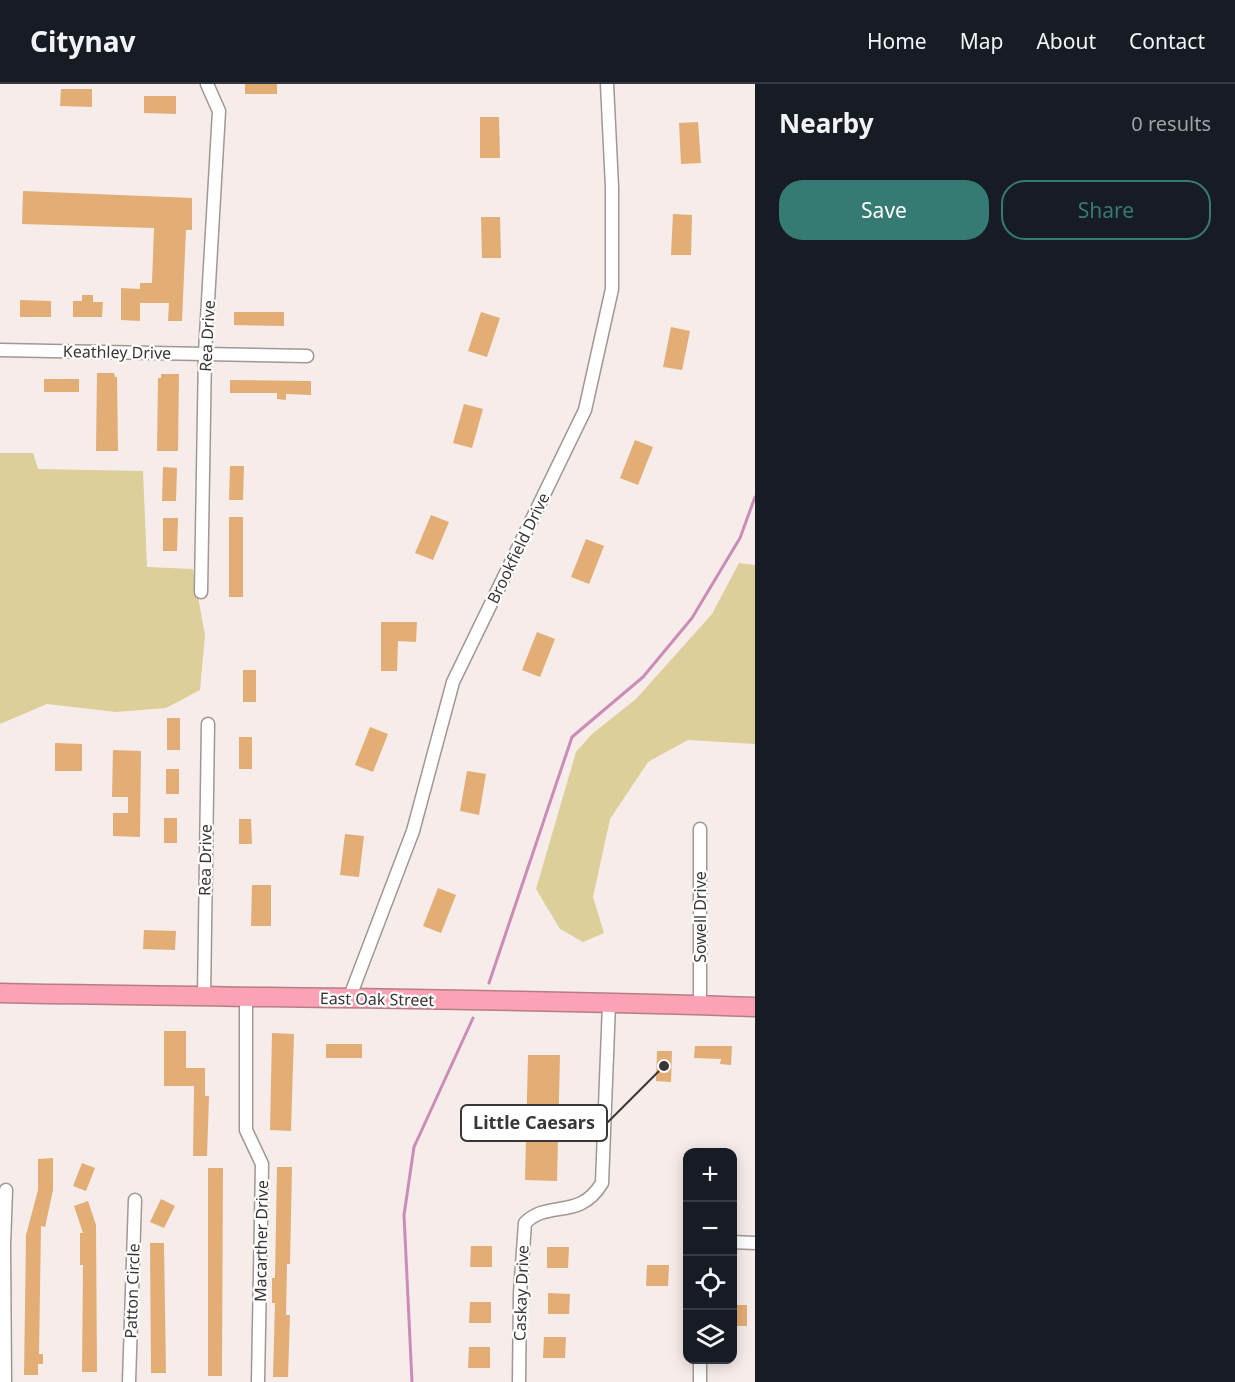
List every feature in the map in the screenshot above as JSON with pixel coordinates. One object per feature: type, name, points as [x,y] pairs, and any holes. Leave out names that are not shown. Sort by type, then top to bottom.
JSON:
[{"type":"highway","name":"East Oak Street","points":[[0,993],[246,995],[755,1007]]},
{"type":"street","name":"Rea Drive","points":[[201,592],[205,353],[219,111],[207,84]]},
{"type":"street","name":"Brookfield Drive","points":[[349,999],[413,831],[453,682],[585,410],[612,289],[612,187],[607,84]]},
{"type":"street","name":"Keathley Drive","points":[[0,350],[307,356]]},
{"type":"street","name":"Rea Drive","points":[[204,996],[208,724]]},
{"type":"street","name":"Sowell Drive","points":[[700,830],[700,1005]]},
{"type":"street","name":"Macarther Drive","points":[[246,995],[246,1130],[262,1164],[258,1382]]},
{"type":"street","name":"Caskay Drive","points":[[519,1382],[520,1293],[525,1223],[532,1216],[586,1203],[602,1183],[609,1004]]},
{"type":"street","points":[[5,1382],[2,1245],[6,1190]]},
{"type":"street","name":"Patton Circle","points":[[129,1382],[135,1200]]},
{"type":"street","points":[[737,1242],[755,1243]]},
{"type":"street","points":[[700,1364],[700,1382]]},
{"type":"shaded area","points":[[0,453],[33,453],[38,469],[143,471],[147,567],[193,569],[205,635],[200,690],[166,708],[116,712],[47,704],[0,724]]},
{"type":"shaded area","points":[[739,563],[755,565],[755,744],[688,740],[648,762],[610,819],[593,897],[604,933],[583,942],[560,929],[536,889],[576,752],[592,734],[636,699],[712,614]]},
{"type":"building","points":[[245,84],[277,84],[277,94],[245,94]]},
{"type":"building","points":[[61,89],[92,89],[92,107],[60,106]]},
{"type":"building","points":[[144,96],[176,96],[176,114],[144,113]]},
{"type":"building","points":[[480,117],[499,117],[500,158],[480,158]]},
{"type":"building","points":[[698,122],[701,163],[681,164],[679,123]]},
{"type":"building","points":[[23,191],[192,198],[192,230],[186,230],[182,321],[168,321],[169,303],[140,303],[140,321],[121,320],[121,288],[140,289],[140,283],[152,283],[154,228],[22,224]]},
{"type":"building","points":[[673,214],[692,215],[691,255],[671,255]]},
{"type":"building","points":[[481,217],[500,217],[501,258],[482,258]]},
{"type":"building","points":[[82,295],[93,295],[93,302],[103,302],[102,317],[73,317],[73,301],[82,301]]},
{"type":"building","points":[[20,300],[51,301],[51,317],[20,317]]},
{"type":"building","points":[[234,312],[284,312],[284,326],[234,325]]},
{"type":"building","points":[[481,312],[500,318],[487,357],[468,351]]},
{"type":"building","points":[[671,327],[690,331],[682,370],[663,367]]},
{"type":"building","points":[[97,373],[114,373],[117,377],[118,451],[96,451]]},
{"type":"building","points":[[161,374],[179,374],[178,451],[157,451],[158,378],[161,378]]},
{"type":"building","points":[[44,379],[79,379],[79,392],[44,392]]},
{"type":"building","points":[[230,380],[311,381],[311,395],[286,394],[286,400],[277,399],[277,393],[230,393]]},
{"type":"building","points":[[464,404],[483,409],[472,448],[453,443]]},
{"type":"building","points":[[635,440],[653,447],[638,485],[620,478]]},
{"type":"building","points":[[230,466],[244,466],[243,500],[229,500]]},
{"type":"building","points":[[163,467],[177,468],[176,501],[162,501]]},
{"type":"building","points":[[431,515],[449,522],[433,560],[415,553]]},
{"type":"building","points":[[229,517],[243,517],[243,597],[229,597]]},
{"type":"building","points":[[163,518],[178,518],[177,551],[163,551]]},
{"type":"building","points":[[586,539],[604,546],[589,584],[571,577]]},
{"type":"building","points":[[381,622],[417,622],[416,642],[398,641],[397,671],[381,671]]},
{"type":"building","points":[[537,632],[555,639],[540,677],[522,670]]},
{"type":"building","points":[[243,670],[256,670],[256,702],[243,702]]},
{"type":"building","points":[[167,718],[180,718],[180,750],[167,750]]},
{"type":"building","points":[[370,727],[388,734],[373,772],[355,765]]},
{"type":"building","points":[[239,737],[252,737],[252,769],[239,769]]},
{"type":"building","points":[[55,743],[82,744],[82,771],[55,771]]},
{"type":"building","points":[[113,750],[141,751],[140,837],[113,836],[113,813],[128,813],[128,797],[112,797]]},
{"type":"building","points":[[166,769],[179,769],[179,794],[166,794]]},
{"type":"building","points":[[467,771],[486,774],[479,815],[460,811]]},
{"type":"building","points":[[164,818],[177,818],[177,843],[164,843]]},
{"type":"building","points":[[239,819],[251,819],[252,844],[239,844]]},
{"type":"building","points":[[345,834],[364,836],[359,877],[340,875]]},
{"type":"building","points":[[252,885],[271,885],[271,926],[251,926]]},
{"type":"building","points":[[438,888],[456,895],[441,933],[423,926]]},
{"type":"building","points":[[144,930],[176,931],[175,950],[143,949]]},
{"type":"building","points":[[164,1031],[186,1031],[186,1068],[205,1068],[205,1096],[209,1096],[207,1156],[193,1156],[194,1086],[164,1086]]},
{"type":"building","points":[[272,1033],[294,1034],[291,1131],[270,1130]]},
{"type":"building","points":[[326,1044],[362,1044],[362,1058],[326,1058]]},
{"type":"building","points":[[695,1046],[732,1046],[731,1065],[720,1064],[721,1059],[694,1058]]},
{"type":"building","points":[[657,1051],[672,1051],[671,1082],[656,1081]]},
{"type":"building","points":[[528,1055],[560,1055],[557,1181],[525,1180]]},
{"type":"building","points":[[53,1158],[53,1190],[45,1227],[41,1226],[39,1354],[43,1354],[43,1364],[38,1364],[38,1375],[24,1375],[26,1235],[38,1190],[38,1159]]},
{"type":"building","points":[[82,1163],[95,1168],[86,1191],[73,1186]]},
{"type":"building","points":[[277,1167],[292,1167],[290,1264],[287,1264],[286,1315],[290,1315],[288,1377],[273,1377],[275,1303],[272,1303],[272,1278],[275,1278]]},
{"type":"building","points":[[208,1168],[223,1168],[222,1376],[208,1376]]},
{"type":"building","points":[[161,1199],[175,1206],[164,1228],[150,1222]]},
{"type":"building","points":[[88,1201],[96,1225],[97,1372],[82,1372],[83,1265],[80,1265],[80,1233],[83,1233],[74,1206]]},
{"type":"building","points":[[150,1243],[164,1243],[166,1373],[151,1373]]},
{"type":"building","points":[[471,1246],[492,1246],[492,1267],[470,1267]]},
{"type":"building","points":[[547,1247],[569,1247],[568,1268],[547,1268]]},
{"type":"building","points":[[647,1265],[669,1265],[668,1286],[646,1286]]},
{"type":"building","points":[[548,1293],[570,1294],[569,1314],[548,1314]]},
{"type":"building","points":[[470,1302],[491,1302],[491,1323],[469,1323]]},
{"type":"building","points":[[737,1305],[747,1305],[747,1326],[737,1326]]},
{"type":"building","points":[[544,1337],[566,1337],[565,1358],[543,1358]]},
{"type":"building","points":[[469,1347],[490,1347],[490,1368],[468,1368]]},
{"type":"waterway","points":[[489,983],[572,737],[643,677],[692,618],[740,538],[755,497]]},
{"type":"waterway","points":[[412,1382],[404,1215],[414,1147],[473,1018]]},
{"type":"place","name":"Little Caesars","points":[[664,1066]]}]
